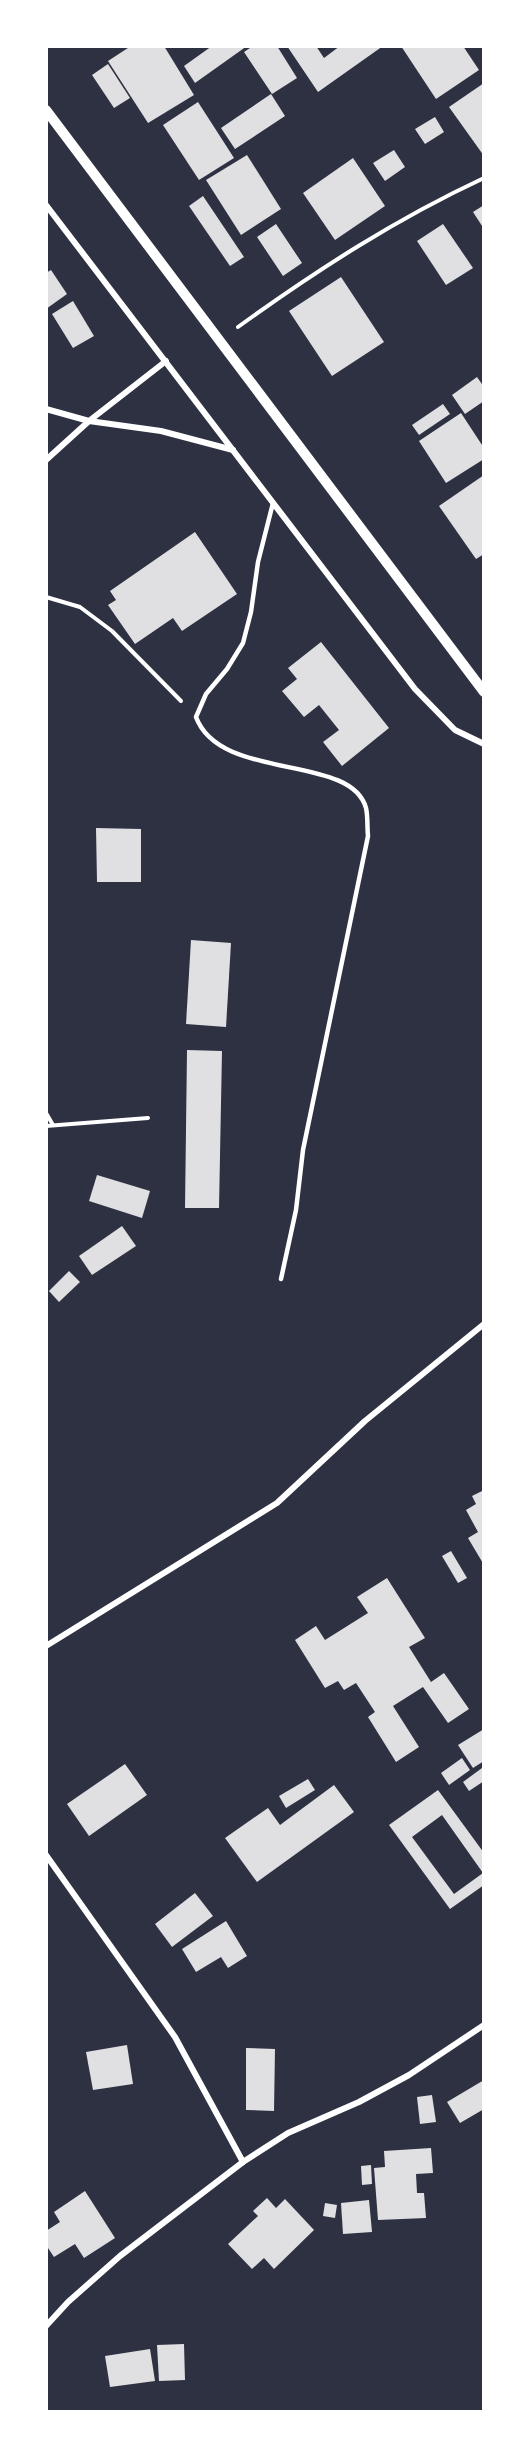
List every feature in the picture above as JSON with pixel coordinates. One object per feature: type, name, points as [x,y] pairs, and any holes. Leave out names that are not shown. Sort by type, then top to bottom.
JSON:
[{"type":"street","points":[[46,110],[483,692]]},
{"type":"street","points":[[46,204],[415,689],[455,730],[483,744]]},
{"type":"street","points":[[46,460],[89,422],[166,361]]},
{"type":"street","points":[[46,409],[89,422],[161,431],[234,451]]},
{"type":"street","points":[[46,1646],[277,1503],[365,1421],[483,1324]]},
{"type":"street","points":[[46,1855],[175,2037],[243,2162]]},
{"type":"street","points":[[46,2326],[68,2302],[120,2256],[243,2162],[288,2133],[359,2102],[409,2075],[483,2025]]},
{"type":"lane","points":[[273,503],[258,562],[251,612],[243,643],[227,669],[206,694],[196,717],[201,731],[222,746],[260,761],[338,779],[355,791],[366,807],[368,836],[303,1150],[296,1210],[281,1280]]},
{"type":"path","points":[[218,341],[310,275],[356,246],[408,215],[483,178]]},
{"type":"path","points":[[46,597],[80,607],[112,631],[196,717]]},
{"type":"path","points":[[46,1113],[53,1125]]},
{"type":"path","points":[[46,1126],[148,1118]]},
{"type":"building","points":[[131,46],[164,46],[194,95],[148,123],[108,61]]},
{"type":"building","points":[[212,46],[247,46],[195,83],[184,66]]},
{"type":"building","points":[[253,46],[277,46],[297,78],[272,94],[244,52]]},
{"type":"building","points":[[287,46],[316,46],[324,58],[340,46],[383,46],[318,92]]},
{"type":"building","points":[[401,46],[463,46],[479,70],[436,99]]},
{"type":"building","points":[[108,64],[130,98],[114,108],[92,75]]},
{"type":"building","points":[[484,83],[484,156],[449,107]]},
{"type":"building","points":[[271,94],[285,116],[235,149],[221,128]]},
{"type":"building","points":[[198,102],[234,158],[199,180],[163,125]]},
{"type":"building","points":[[435,117],[444,132],[425,144],[415,129]]},
{"type":"building","points":[[394,150],[405,167],[385,181],[373,163]]},
{"type":"building","points":[[247,155],[281,209],[241,235],[206,180]]},
{"type":"building","points":[[353,158],[385,206],[335,240],[303,193]]},
{"type":"building","points":[[203,196],[244,257],[230,266],[189,206]]},
{"type":"building","points":[[484,205],[484,229],[473,212]]},
{"type":"building","points":[[276,224],[302,263],[283,276],[257,237]]},
{"type":"building","points":[[443,224],[473,268],[446,285],[417,241]]},
{"type":"building","points":[[51,270],[67,294],[46,309],[46,273]]},
{"type":"building","points":[[341,277],[384,342],[332,376],[289,311]]},
{"type":"building","points":[[73,301],[94,336],[73,348],[52,314]]},
{"type":"building","points":[[477,377],[484,387],[484,401],[465,414],[452,395]]},
{"type":"building","points":[[443,404],[450,414],[419,435],[412,425]]},
{"type":"building","points":[[461,413],[484,448],[484,459],[446,483],[419,441]]},
{"type":"building","points":[[484,475],[484,554],[476,559],[439,506]]},
{"type":"building","points":[[195,532],[237,594],[182,631],[173,618],[135,644],[108,605],[116,600],[110,591]]},
{"type":"building","points":[[321,642],[389,728],[342,766],[323,742],[339,730],[319,705],[304,717],[282,691],[297,679],[288,668]]},
{"type":"building","points":[[96,828],[141,829],[141,882],[97,882]]},
{"type":"building","points":[[191,940],[231,943],[226,1027],[186,1024]]},
{"type":"building","points":[[187,1050],[222,1051],[219,1208],[185,1208]]},
{"type":"building","points":[[97,1175],[150,1191],[142,1218],[89,1201]]},
{"type":"building","points":[[122,1226],[136,1246],[92,1275],[79,1256]]},
{"type":"building","points":[[69,1271],[80,1282],[59,1302],[49,1291]]},
{"type":"building","points":[[484,1490],[484,1565],[468,1538],[478,1532],[466,1510],[476,1504],[472,1496]]},
{"type":"building","points":[[451,1551],[467,1578],[458,1583],[442,1556]]},
{"type":"building","points":[[387,1578],[425,1638],[409,1647],[431,1682],[444,1673],[469,1709],[448,1723],[423,1687],[393,1706],[419,1747],[396,1762],[368,1717],[375,1712],[356,1683],[344,1690],[338,1681],[325,1688],[295,1640],[316,1626],[325,1640],[368,1613],[357,1597]]},
{"type":"building","points":[[484,1729],[484,1761],[473,1768],[458,1745]]},
{"type":"building","points":[[462,1758],[470,1770],[449,1785],[441,1773]]},
{"type":"building","points":[[125,1764],[147,1795],[89,1836],[67,1804]]},
{"type":"building","points":[[482,1768],[484,1781],[469,1791],[463,1782]]},
{"type":"building","points":[[308,1779],[315,1790],[286,1808],[279,1796]]},
{"type":"building","points":[[334,1785],[354,1812],[257,1882],[225,1838],[268,1808],[280,1825]]},
{"type":"building","points":[[438,1790],[484,1853],[484,1885],[450,1909],[389,1825]],"holes":[[[442,1815],[483,1873],[454,1894],[412,1837]]]},
{"type":"building","points":[[195,1893],[213,1916],[172,1947],[155,1924]]},
{"type":"building","points":[[226,1921],[247,1956],[228,1968],[221,1957],[196,1972],[182,1949]]},
{"type":"building","points":[[127,2045],[133,2084],[93,2090],[86,2052]]},
{"type":"building","points":[[246,2048],[275,2049],[274,2111],[246,2110]]},
{"type":"building","points":[[484,2080],[484,2109],[460,2123],[447,2102]]},
{"type":"building","points":[[432,2095],[436,2122],[420,2124],[417,2097]]},
{"type":"building","points":[[431,2148],[433,2173],[416,2174],[417,2193],[424,2193],[426,2218],[378,2220],[374,2168],[385,2167],[384,2151]]},
{"type":"building","points":[[371,2165],[372,2184],[362,2185],[361,2166]]},
{"type":"building","points":[[85,2191],[115,2238],[84,2258],[75,2244],[54,2257],[46,2245],[46,2231],[60,2222],[54,2212]]},
{"type":"building","points":[[267,2198],[276,2208],[285,2199],[314,2230],[274,2269],[264,2258],[252,2269],[228,2244],[258,2216],[253,2211]]},
{"type":"building","points":[[369,2200],[372,2232],[343,2234],[341,2203]]},
{"type":"building","points":[[325,2203],[337,2205],[335,2218],[323,2216]]},
{"type":"building","points":[[184,2344],[185,2380],[159,2381],[157,2345]]},
{"type":"building","points":[[150,2349],[155,2381],[110,2387],[105,2356]]}]
